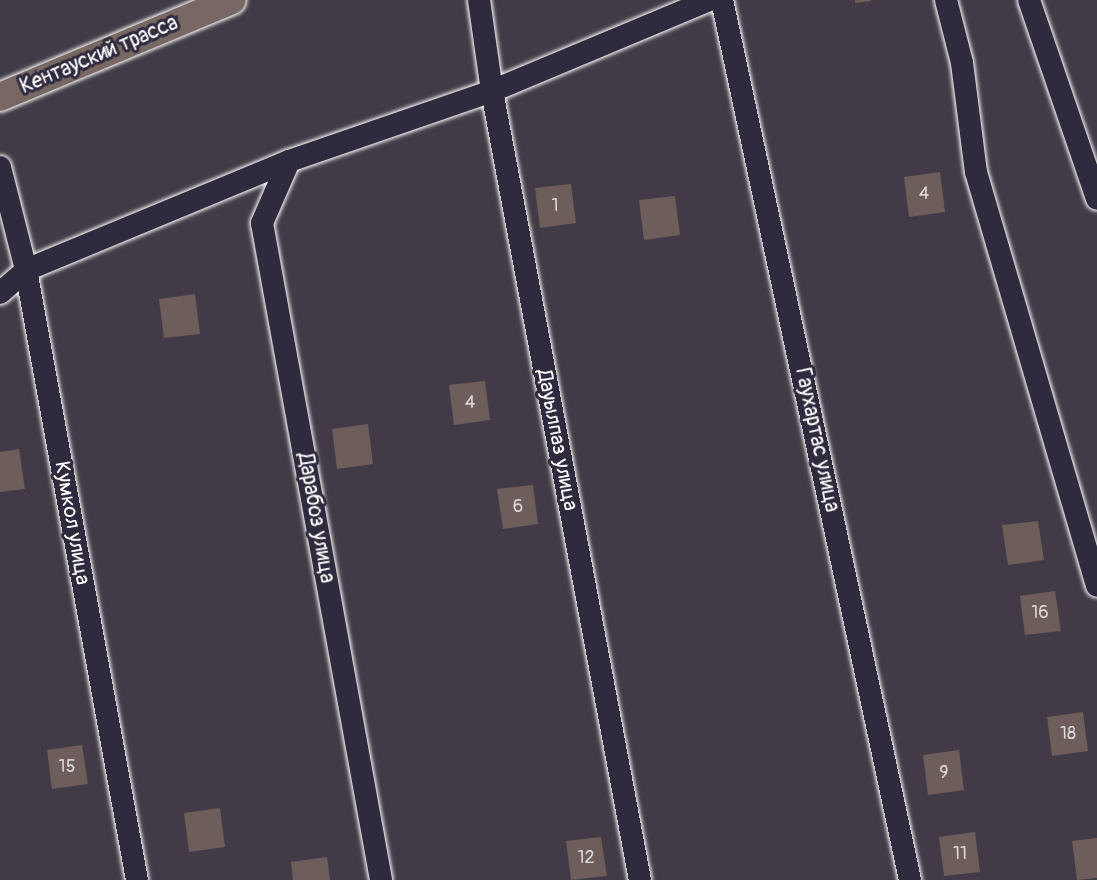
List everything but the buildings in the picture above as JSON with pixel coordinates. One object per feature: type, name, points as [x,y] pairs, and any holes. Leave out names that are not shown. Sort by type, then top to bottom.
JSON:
[{"type":"main road","name":"Кентауский трасса","points":[[0,97],[232,0]]},
{"type":"street","name":"Дауылпаз улица","points":[[480,0],[492,91],[640,880]]},
{"type":"street","points":[[0,292],[26,270],[289,160],[492,91],[710,0]]},
{"type":"street","name":"Гаухартас улица","points":[[722,0],[910,880]]},
{"type":"street","points":[[946,0],[962,63],[976,172],[1097,586]]},
{"type":"street","points":[[1029,0],[1097,199]]},
{"type":"street","name":"Дарабоз улица","points":[[289,160],[262,224],[381,880]]},
{"type":"street","name":"Кумкол улица","points":[[0,168],[26,270],[137,880]]}]
